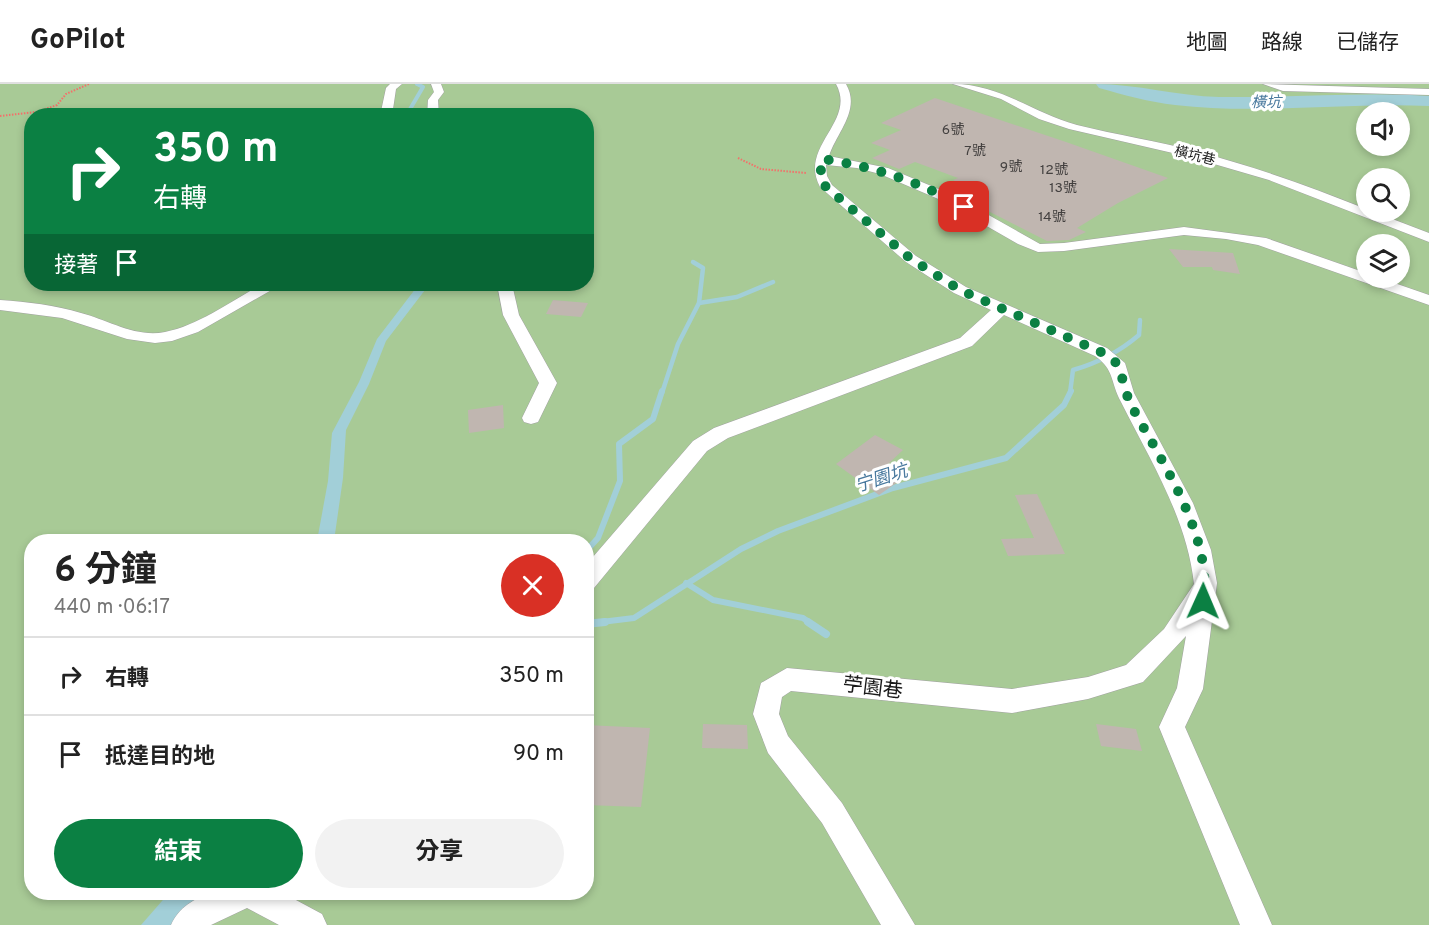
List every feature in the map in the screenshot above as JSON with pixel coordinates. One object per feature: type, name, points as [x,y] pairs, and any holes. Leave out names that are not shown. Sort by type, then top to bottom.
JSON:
[{"type":"street","points":[[387,108],[391,88],[397,84]]},
{"type":"street","points":[[433,108],[433,100],[439,92],[436,84]]},
{"type":"street","points":[[841,84],[847,97],[821,166],[820,179],[826,187],[911,259],[960,290],[1109,357],[1125,393],[1183,503],[1200,550],[1206,583],[1190,688],[1172,727],[1256,925]]},
{"type":"street","name":"橫坑巷","points":[[958,84],[1005,97],[1043,117],[1073,127],[1193,154],[1274,177],[1429,238]]},
{"type":"street","points":[[1268,84],[1283,88],[1429,92]]},
{"type":"street","points":[[821,166],[857,164],[884,171],[948,198],[1038,248],[1184,231],[1226,235],[1261,241],[1429,300]]},
{"type":"street","points":[[0,305],[31,306],[83,318],[134,337],[164,337],[188,331],[261,291]]},
{"type":"street","points":[[506,291],[511,315],[548,383],[531,418]]},
{"type":"street","points":[[594,572],[700,446],[721,433],[966,342],[1002,308]]},
{"type":"street","name":"苧園巷","points":[[899,925],[832,813],[778,744],[766,714],[770,691],[787,679],[1012,701],[1088,688],[1134,674],[1173,636],[1206,583]]},
{"type":"street","points":[[188,925],[204,911],[229,900]]},
{"type":"street","points":[[263,900],[311,925]]},
{"type":"path","points":[[48,108],[57,105],[61,96],[68,91],[89,84]]},
{"type":"path","points":[[0,116],[24,113]]},
{"type":"path","points":[[738,158],[759,169],[821,166]]},
{"type":"green space","points":[[0,84],[1429,84],[1429,925],[0,925]]},
{"type":"water","points":[[414,291],[424,291],[386,341],[369,384],[346,430],[343,478],[335,534],[318,534],[328,481],[332,433],[359,382],[377,339]]},
{"type":"water","points":[[163,900],[196,900],[173,925],[141,925]]},
{"type":"building","points":[[935,98],[1168,178],[1118,203],[1077,228],[1086,232],[1069,240],[1047,241],[941,187],[957,182],[953,180],[958,178],[915,162],[899,169],[872,158],[890,150],[871,143],[901,130],[881,123]]},
{"type":"building","points":[[1169,249],[1233,253],[1240,274],[1213,270],[1212,267],[1183,267]]},
{"type":"building","points":[[553,300],[588,303],[581,317],[546,314]]},
{"type":"building","points":[[503,405],[504,428],[469,433],[468,410]]},
{"type":"building","points":[[875,435],[903,450],[887,465],[905,477],[879,495],[836,464]]},
{"type":"building","points":[[1037,494],[1065,554],[1008,556],[1001,539],[1034,538],[1015,495]]},
{"type":"building","points":[[703,724],[747,725],[748,749],[702,748]]},
{"type":"building","points":[[1096,724],[1136,729],[1142,751],[1101,746]]},
{"type":"building","points":[[594,725],[650,728],[641,807],[594,805]]},
{"type":"waterway","points":[[411,108],[423,87],[417,84]]},
{"type":"waterway","name":"橫坑","points":[[1105,84],[1152,96],[1197,102],[1360,99],[1429,101]]},
{"type":"waterway","points":[[693,262],[703,268],[699,303]]},
{"type":"waterway","points":[[699,303],[737,297],[773,282]]},
{"type":"waterway","points":[[662,393],[678,344],[699,303]]},
{"type":"waterway","name":"宁園坑","points":[[1070,393],[1073,370],[1091,364],[1124,347],[1139,335],[1140,320]]},
{"type":"waterway","points":[[594,542],[598,538],[620,481],[619,444],[653,419],[662,391]]},
{"type":"waterway","name":"宁園坑","points":[[687,584],[741,549],[778,531],[893,488],[1006,458],[1064,405],[1070,393]]},
{"type":"waterway","name":"宁園坑","points":[[594,623],[634,618],[687,584]]},
{"type":"waterway","points":[[687,584],[713,600],[803,618],[810,623]]},
{"type":"waterway","name":"宁園坑","points":[[594,623],[605,622]]},
{"type":"waterway","points":[[808,622],[826,634]]},
{"type":"route","points":[[964,207],[884,171],[822,159],[820,179],[826,187],[911,259],[960,290],[1101,352],[1116,363],[1125,393],[1183,503],[1200,550],[1206,583],[1203,601]]}]
